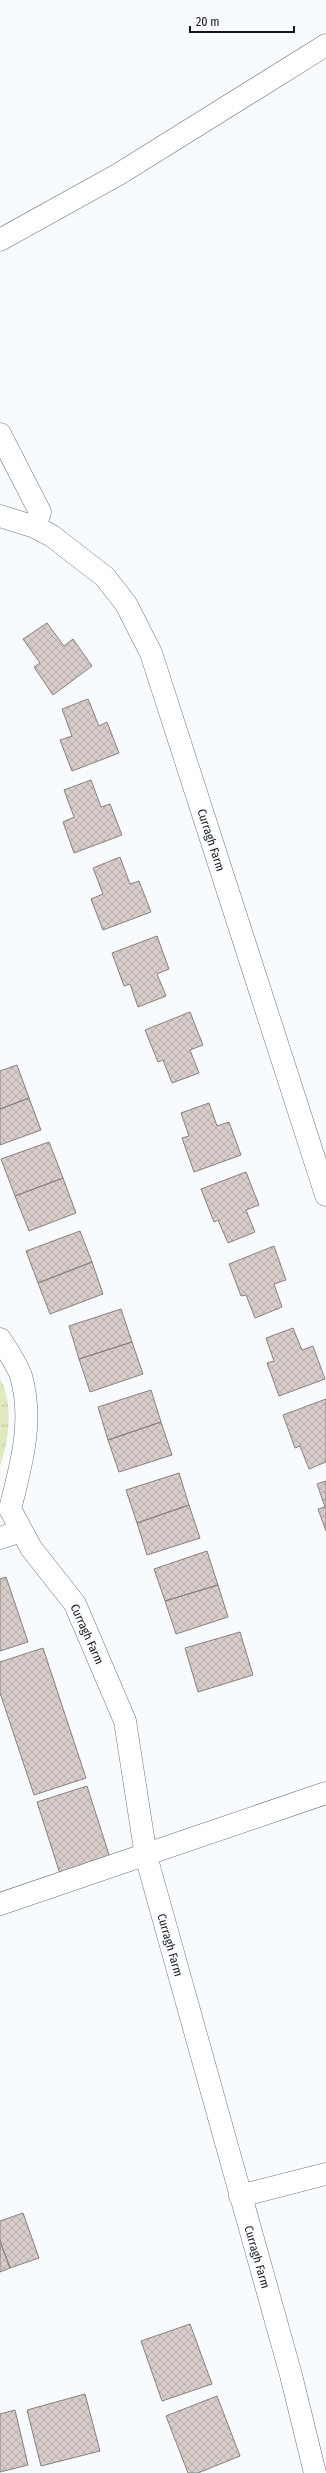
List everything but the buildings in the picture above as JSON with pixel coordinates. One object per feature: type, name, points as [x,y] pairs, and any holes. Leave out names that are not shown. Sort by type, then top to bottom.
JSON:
[{"type":"street","points":[[0,240],[119,174],[326,45]]},
{"type":"street","points":[[0,434],[40,512],[35,527]]},
{"type":"street","name":"Curragh Farm","points":[[0,516],[35,527],[52,536],[105,577],[126,604],[151,653],[326,1194]]},
{"type":"street","name":"Curragh Farm","points":[[0,1339],[21,1376],[27,1416],[22,1458],[10,1509],[31,1548],[75,1604],[125,1721],[146,1856],[291,2375],[315,2473]]},
{"type":"street","points":[[0,1538],[21,1531]]},
{"type":"street","points":[[0,1904],[146,1856],[326,1793]]},
{"type":"street","points":[[240,2196],[326,2174]]},
{"type":"green space","points":[[0,1379],[7,1399],[9,1422],[6,1445],[0,1466]]}]
